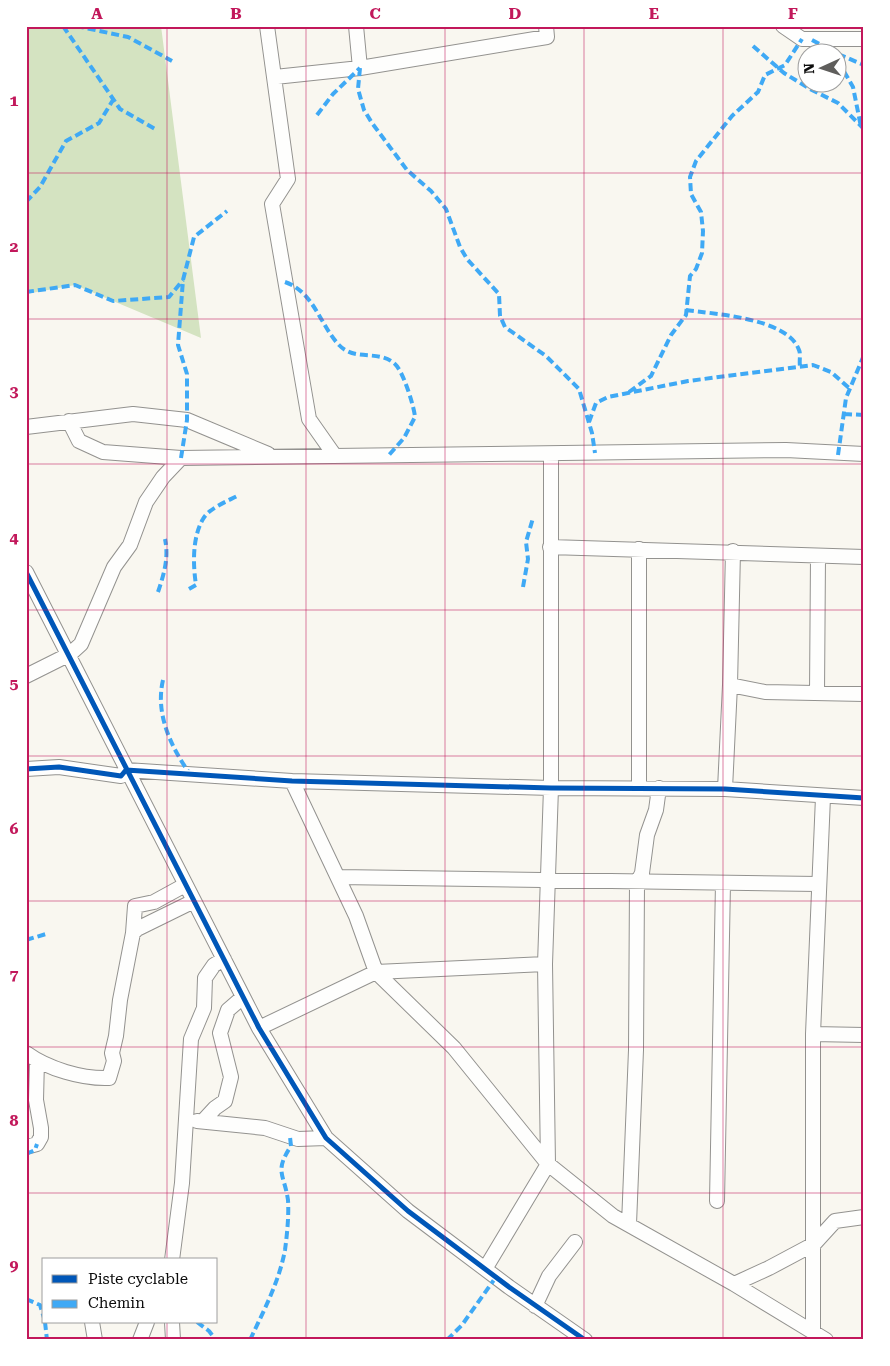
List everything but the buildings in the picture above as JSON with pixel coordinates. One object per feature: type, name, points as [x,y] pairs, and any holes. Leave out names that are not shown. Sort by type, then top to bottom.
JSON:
[{"type":"street","points":[[267,26],[288,179],[272,204],[310,419],[334,456]]},
{"type":"street","points":[[356,26],[360,68]]},
{"type":"street","points":[[275,77],[360,68],[547,36],[546,26]]},
{"type":"street","points":[[783,26],[807,39],[864,39]]},
{"type":"street","points":[[26,427],[133,414],[186,420],[276,456]]},
{"type":"street","points":[[68,421],[79,441],[103,452],[181,458],[786,450],[864,454]]},
{"type":"street","points":[[485,1269],[548,1164],[545,964],[550,881],[551,454]]},
{"type":"street","points":[[26,676],[70,654],[81,644],[114,567],[130,545],[146,502],[163,477],[181,458]]},
{"type":"street","points":[[550,547],[733,551],[818,557],[864,557]]},
{"type":"street","points":[[639,549],[639,788]]},
{"type":"street","points":[[725,789],[730,686],[733,551]]},
{"type":"street","points":[[817,693],[818,557]]},
{"type":"street","points":[[26,572],[70,654],[126,770],[259,1028],[326,1138],[408,1211],[535,1306],[585,1340]]},
{"type":"street","points":[[730,686],[765,692],[864,694]]},
{"type":"street","points":[[26,769],[59,767],[121,776],[126,770]]},
{"type":"street","points":[[126,770],[292,781],[551,788],[725,789],[864,798]]},
{"type":"street","points":[[292,781],[356,916],[376,972],[454,1048],[548,1164],[613,1216],[734,1284],[813,1337],[826,1340]]},
{"type":"street","points":[[629,1224],[636,1050],[637,883],[642,873],[647,835],[656,810],[659,788]]},
{"type":"street","points":[[813,1337],[813,1034],[823,796]]},
{"type":"street","points":[[338,877],[637,883],[818,884]]},
{"type":"street","points":[[717,1200],[723,883]]},
{"type":"street","points":[[26,1147],[37,1144],[41,1137],[31,1100],[31,1056],[62,1070],[100,1078],[109,1078],[114,1061],[112,1053],[120,1000],[134,934],[135,906],[154,902],[185,885]]},
{"type":"street","points":[[134,934],[137,929],[194,901]]},
{"type":"street","points":[[172,1258],[182,1184],[191,1039],[204,1008],[206,978],[214,965],[224,959]]},
{"type":"street","points":[[259,1028],[376,972],[545,964]]},
{"type":"street","points":[[203,1122],[214,1108],[225,1101],[231,1077],[220,1033],[228,1010],[243,997]]},
{"type":"street","points":[[813,1034],[864,1035]]},
{"type":"street","points":[[186,1120],[265,1128],[298,1139],[326,1138]]},
{"type":"street","points":[[734,1284],[770,1268],[814,1244],[835,1221],[862,1216]]},
{"type":"street","points":[[535,1306],[550,1276],[575,1242]]},
{"type":"street","points":[[92,1324],[95,1340]]},
{"type":"street","points":[[140,1340],[146,1324]]},
{"type":"street","points":[[172,1324],[173,1340]]},
{"type":"green space","points":[[26,26],[161,26],[201,338],[75,285],[26,294]]},
{"type":"marked path","points":[[63,26],[120,109],[157,130]]},
{"type":"marked path","points":[[76,26],[128,37],[172,61]]},
{"type":"marked path","points":[[629,392],[651,376],[671,335],[686,315],[690,276],[696,269],[702,253],[703,231],[701,212],[691,194],[690,177],[696,161],[732,116],[758,92],[765,75],[785,65],[802,39]]},
{"type":"marked path","points":[[812,40],[816,42]]},
{"type":"marked path","points":[[753,46],[784,73],[838,103],[864,129]]},
{"type":"marked path","points":[[848,58],[864,65]]},
{"type":"marked path","points":[[360,68],[358,89],[364,110],[407,170],[431,191],[446,209],[460,247],[467,259],[499,294],[500,316],[505,327],[546,356],[579,389],[592,433],[595,453]]},
{"type":"marked path","points":[[317,115],[333,94],[360,68]]},
{"type":"marked path","points":[[848,78],[853,87],[861,127]]},
{"type":"marked path","points":[[26,202],[40,187],[66,141],[99,123],[113,100]]},
{"type":"marked path","points":[[181,458],[187,420],[187,374],[178,345],[183,280],[194,237],[227,211]]},
{"type":"marked path","points":[[26,292],[75,285],[113,301],[169,297],[183,280]]},
{"type":"marked path","points":[[285,282],[303,293],[332,337],[345,350],[360,355],[382,357],[395,364],[398,368],[408,389],[415,417],[404,438],[389,455]]},
{"type":"marked path","points":[[686,310],[731,316],[766,324],[781,331],[792,339],[799,350],[800,366]]},
{"type":"marked path","points":[[838,455],[846,398],[864,355]]},
{"type":"marked path","points":[[589,422],[596,403],[608,397],[688,381],[813,365],[831,372],[849,388]]},
{"type":"marked path","points":[[844,414],[864,415]]},
{"type":"marked path","points":[[189,589],[196,585],[194,560],[199,526],[206,515],[214,508],[239,495]]},
{"type":"marked path","points":[[523,587],[528,559],[526,542],[533,518]]},
{"type":"marked path","points":[[158,592],[166,559],[165,539]]},
{"type":"marked path","points":[[163,680],[161,705],[166,730],[190,774]]},
{"type":"marked path","points":[[26,940],[46,934]]},
{"type":"marked path","points":[[250,1340],[275,1285],[285,1250],[288,1200],[282,1167],[291,1146],[290,1137]]},
{"type":"marked path","points":[[26,1154],[35,1150],[37,1144]]},
{"type":"marked path","points":[[447,1340],[462,1325],[496,1277]]},
{"type":"marked path","points":[[26,1299],[40,1305],[42,1312]]},
{"type":"marked path","points":[[45,1324],[47,1340]]},
{"type":"marked path","points":[[200,1324],[209,1331],[216,1340]]},
{"type":"cycle path","points":[[26,572],[259,1028],[326,1138],[408,1211],[509,1287],[585,1340]]},
{"type":"cycle path","points":[[26,769],[59,767],[121,776],[126,770],[292,781],[551,788],[725,789],[864,798]]}]
